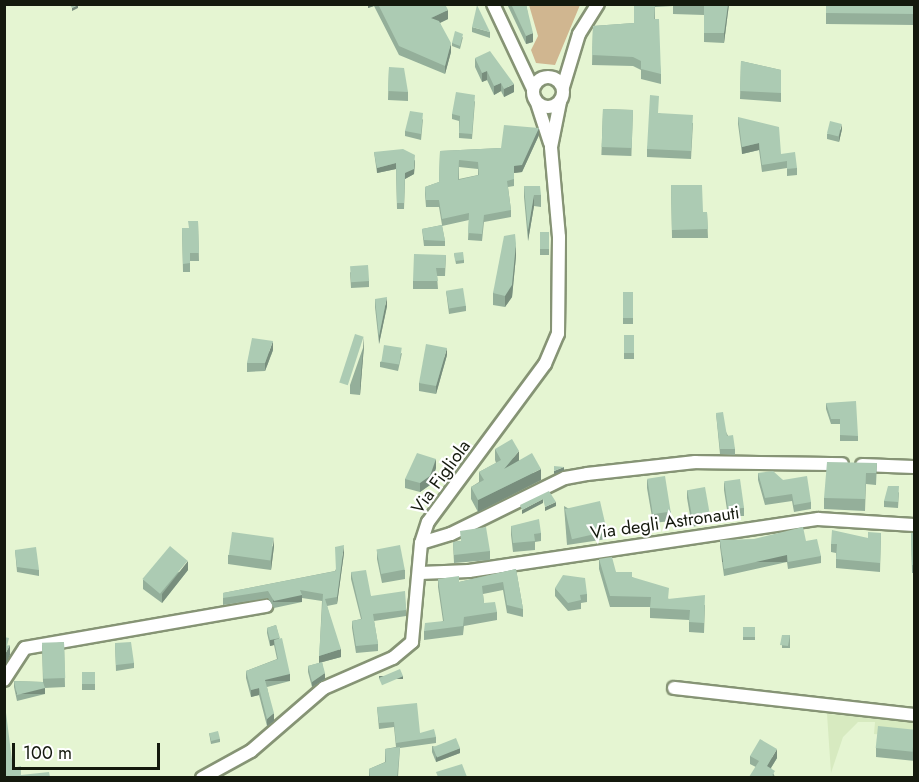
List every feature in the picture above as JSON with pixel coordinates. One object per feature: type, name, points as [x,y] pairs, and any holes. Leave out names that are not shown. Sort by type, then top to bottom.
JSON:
[{"type":"street","points":[[493,4],[526,69],[551,147]]},
{"type":"street","points":[[537,102],[551,107],[560,102],[567,65],[598,4]]},
{"type":"street","points":[[532,89],[546,77],[567,65]]},
{"type":"street","points":[[526,69],[563,87]]},
{"type":"street","name":"Via Figliola","points":[[202,777],[251,751],[324,688],[405,649],[417,621],[421,543],[428,522],[555,345],[560,262],[551,147],[560,102]]},
{"type":"street","points":[[421,543],[451,534],[565,478],[587,474],[695,462],[915,467]]},
{"type":"street","name":"Via degli Astronauti","points":[[420,573],[469,571],[818,519],[915,525]]},
{"type":"street","points":[[4,680],[25,648],[266,606]]},
{"type":"street","points":[[674,688],[915,715]]},
{"type":"shaded area","points":[[529,5],[580,5],[555,65],[536,63],[531,50],[538,36]]},
{"type":"shaded area","points":[[827,714],[914,721],[914,738],[874,734],[875,722],[858,722],[843,737],[831,773]]},
{"type":"building","points":[[378,4],[445,4],[448,10],[431,18],[439,21],[451,43],[445,66],[399,46]]},
{"type":"building","points":[[511,4],[526,4],[533,33],[526,36]]},
{"type":"building","points":[[634,4],[655,4],[654,19],[659,19],[661,74],[641,69],[641,61],[633,57],[592,55],[593,26],[634,23]]},
{"type":"building","points":[[681,4],[728,4],[724,33],[704,33],[704,5]]},
{"type":"building","points":[[826,4],[876,6],[876,4],[915,4],[915,14],[826,13]]},
{"type":"building","points":[[477,5],[490,32],[472,27]]},
{"type":"building","points":[[455,31],[463,34],[460,46],[452,43]]},
{"type":"building","points":[[490,51],[514,84],[504,89],[501,83],[494,86],[487,71],[482,73],[475,58]]},
{"type":"building","points":[[741,61],[781,70],[781,93],[740,91]]},
{"type":"building","points":[[389,67],[404,68],[408,92],[388,91]]},
{"type":"building","points":[[456,92],[475,95],[472,134],[459,133],[460,116],[452,114]]},
{"type":"building","points":[[650,95],[659,96],[658,113],[693,115],[691,151],[647,149]]},
{"type":"building","points":[[603,109],[633,110],[632,148],[602,147]]},
{"type":"building","points":[[410,111],[423,113],[421,134],[405,131]]},
{"type":"building","points":[[738,117],[779,127],[781,154],[795,152],[797,168],[787,169],[787,161],[762,165],[759,143],[742,147]]},
{"type":"building","points":[[830,121],[842,124],[838,137],[827,134]]},
{"type":"building","points":[[504,125],[539,128],[522,165],[514,166],[514,179],[507,181],[511,210],[484,215],[482,234],[468,233],[469,213],[442,219],[439,200],[426,200],[425,187],[439,182],[440,151],[501,148]],"holes":[[[459,160],[478,162],[479,175],[458,180]]]},
{"type":"building","points":[[403,149],[415,155],[414,169],[405,173],[404,203],[397,203],[396,163],[377,168],[374,152]]},
{"type":"building","points":[[671,185],[702,185],[703,212],[707,212],[708,229],[672,230]]},
{"type":"building","points":[[524,186],[540,186],[541,195],[534,195],[528,230]]},
{"type":"building","points":[[188,221],[198,221],[199,253],[190,253],[190,263],[183,264],[182,228],[189,228]]},
{"type":"building","points":[[442,225],[445,241],[424,240],[422,229]]},
{"type":"building","points":[[540,232],[549,232],[549,249],[540,249]]},
{"type":"building","points":[[515,234],[512,285],[505,296],[493,293],[504,236]]},
{"type":"building","points":[[463,252],[464,260],[455,261],[454,253]]},
{"type":"building","points":[[414,254],[446,255],[445,268],[436,268],[438,281],[413,281]]},
{"type":"building","points":[[368,265],[369,281],[351,282],[350,266]]},
{"type":"building","points":[[463,288],[466,306],[449,308],[446,291]]},
{"type":"building","points":[[623,292],[633,292],[633,318],[623,318]]},
{"type":"building","points":[[387,297],[379,336],[375,299]]},
{"type":"building","points":[[355,334],[364,337],[348,385],[339,383]]},
{"type":"building","points":[[624,335],[634,335],[634,353],[624,353]]},
{"type":"building","points":[[252,338],[273,341],[265,363],[247,363]]},
{"type":"building","points":[[426,344],[447,348],[436,386],[419,383]]},
{"type":"building","points":[[384,345],[402,348],[399,365],[381,362]]},
{"type":"building","points":[[856,401],[858,436],[840,435],[840,419],[831,419],[826,403]]},
{"type":"building","points":[[723,412],[727,436],[733,435],[735,449],[720,449],[716,413]]},
{"type":"building","points":[[512,439],[519,451],[504,469],[532,453],[541,469],[478,500],[471,487],[484,480],[479,472],[501,460],[495,449]]},
{"type":"building","points":[[417,453],[436,459],[430,476],[420,483],[405,479]]},
{"type":"building","points":[[827,462],[877,463],[876,473],[866,473],[865,499],[824,498]]},
{"type":"building","points":[[554,466],[564,467],[554,471]]},
{"type":"building","points":[[773,471],[783,480],[807,476],[811,502],[794,505],[792,494],[765,498],[758,473]]},
{"type":"building","points":[[665,476],[671,512],[653,514],[647,479]]},
{"type":"building","points":[[740,479],[744,508],[728,510],[724,481]]},
{"type":"building","points":[[888,486],[899,486],[898,502],[884,501]]},
{"type":"building","points":[[705,487],[710,515],[692,518],[687,490]]},
{"type":"building","points":[[549,491],[556,502],[545,507],[543,499],[522,510],[520,505]]},
{"type":"building","points":[[600,501],[607,531],[572,539],[565,509]]},
{"type":"building","points":[[539,519],[541,533],[534,534],[535,541],[513,543],[511,526]]},
{"type":"building","points":[[486,527],[490,551],[454,555],[453,542],[461,541],[460,531]]},
{"type":"building","points":[[803,527],[806,541],[817,539],[821,556],[788,562],[787,555],[724,569],[720,540],[754,539]]},
{"type":"building","points":[[832,530],[868,538],[868,532],[881,533],[880,563],[836,559],[837,544],[831,544]]},
{"type":"building","points":[[232,532],[274,538],[270,561],[229,555]]},
{"type":"building","points":[[911,533],[915,533],[915,565],[912,565]]},
{"type":"building","points":[[344,545],[337,597],[325,599],[341,649],[319,656],[323,594],[300,590],[302,595],[274,601],[268,591],[223,598],[223,593],[336,571],[335,547]]},
{"type":"building","points":[[400,545],[405,570],[381,574],[376,550]]},
{"type":"building","points":[[170,546],[188,561],[160,594],[142,579]]},
{"type":"building","points":[[36,547],[39,570],[17,567],[15,550]]},
{"type":"building","points":[[612,557],[616,572],[632,572],[632,577],[669,588],[668,599],[705,595],[704,623],[689,622],[690,610],[650,608],[651,597],[610,596],[599,559]]},
{"type":"building","points":[[516,569],[523,609],[507,605],[503,582],[482,586],[484,603],[495,602],[497,612],[464,617],[463,626],[424,631],[425,623],[444,621],[438,579],[459,576],[459,582]]},
{"type":"building","points":[[366,570],[371,596],[405,591],[406,610],[373,614],[378,644],[356,646],[352,621],[362,619],[351,572]]},
{"type":"building","points":[[563,575],[585,578],[587,594],[580,595],[581,600],[568,603],[555,588]]},
{"type":"building","points":[[276,625],[280,638],[270,640],[267,628]]},
{"type":"building","points":[[743,627],[755,627],[755,637],[743,637]]},
{"type":"building","points":[[782,635],[790,635],[788,646],[780,645]]},
{"type":"building","points":[[4,637],[9,638],[7,646],[4,645]]},
{"type":"building","points":[[282,638],[290,674],[265,680],[274,713],[267,719],[259,688],[251,690],[246,671],[278,659],[274,640]]},
{"type":"building","points":[[64,642],[65,678],[43,679],[42,643]]},
{"type":"building","points":[[131,642],[134,663],[116,665],[115,643]]},
{"type":"building","points":[[10,645],[4,656],[4,646]]},
{"type":"building","points":[[322,662],[325,673],[312,682],[308,666]]},
{"type":"building","points":[[400,669],[403,676],[382,685],[379,678]]},
{"type":"building","points":[[82,672],[95,672],[95,684],[82,684]]},
{"type":"building","points":[[14,681],[43,682],[45,688],[17,695]]},
{"type":"building","points":[[4,697],[13,768],[21,766],[21,775],[49,772],[50,777],[4,777]]},
{"type":"building","points":[[417,703],[420,733],[434,729],[436,737],[396,743],[394,722],[379,723],[377,707]]},
{"type":"building","points":[[878,726],[914,730],[912,752],[876,748]]},
{"type":"building","points":[[218,731],[220,739],[211,741],[209,733]]},
{"type":"building","points":[[456,738],[460,748],[437,758],[433,747]]},
{"type":"building","points":[[760,739],[777,749],[767,766],[775,771],[771,777],[749,777],[759,761],[750,756]]},
{"type":"building","points":[[400,747],[397,777],[370,777],[369,769],[386,762],[385,749]]},
{"type":"building","points":[[462,764],[467,777],[438,777],[436,772]]}]
